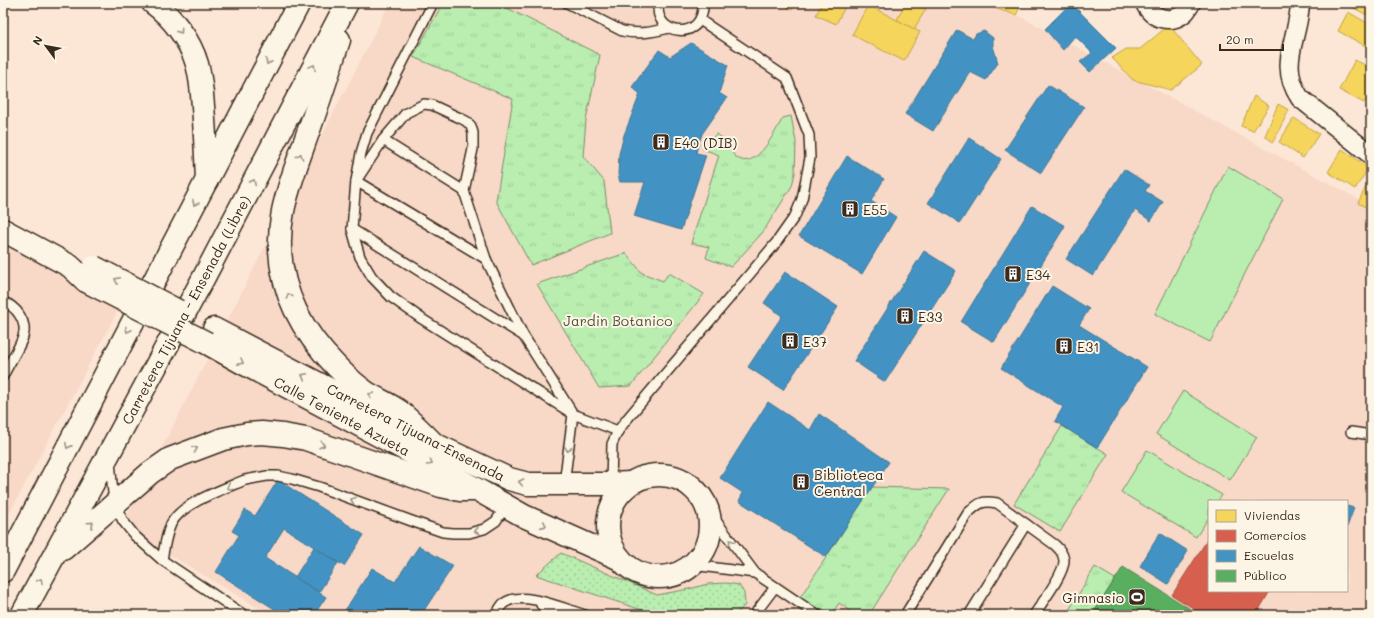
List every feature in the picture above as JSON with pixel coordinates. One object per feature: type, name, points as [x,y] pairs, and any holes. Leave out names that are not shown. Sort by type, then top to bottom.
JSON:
[{"type":"main road","points":[[153,3],[172,20],[191,50],[197,63],[201,80],[207,180]]},
{"type":"main road","points":[[3,571],[299,3]]},
{"type":"main road","name":"Carretera Tijuana - Ensenada (Libre)","points":[[22,615],[208,270],[347,3]]},
{"type":"main road","points":[[351,3],[327,79],[293,175],[283,211],[281,260],[286,286],[294,309],[304,327],[323,352],[338,368],[365,391],[398,410],[434,444]]},
{"type":"main road","name":"Calle Teniente Azueta","points":[[3,230],[70,266],[90,274],[211,336],[241,362],[412,453],[524,516],[618,558]]},
{"type":"main road","name":"Carretera Tijuana-Ensenada","points":[[211,336],[509,480],[528,484],[620,484]]},
{"type":"main road","points":[[52,560],[150,473],[170,459],[224,439],[247,434],[262,433],[306,439],[441,486],[460,490],[476,490]]},
{"type":"main road","points":[[660,474],[676,477],[690,484],[701,496],[708,510],[711,525],[709,540],[693,565],[679,574],[662,578],[646,576],[630,570],[618,558],[611,548],[607,527],[610,510],[618,495],[620,484],[644,476],[660,474]]},
{"type":"street","points":[[1145,3],[1147,9],[1158,17],[1171,19],[1183,14],[1191,3]]},
{"type":"street","points":[[1300,3],[1289,66],[1293,88],[1300,98],[1371,155]]},
{"type":"lane","points":[[433,3],[367,133],[361,153],[356,181],[352,229],[360,257],[372,277],[391,297],[422,319],[573,414],[618,431]]},
{"type":"lane","points":[[567,3],[627,32],[643,34],[669,28]]},
{"type":"lane","points":[[659,3],[659,14],[663,22],[669,28],[677,31],[694,27],[700,20],[703,12],[703,3]]},
{"type":"lane","points":[[620,484],[612,444],[618,431],[626,419],[776,243],[795,216],[802,199],[810,158],[809,135],[787,78],[700,20]]},
{"type":"lane","points":[[356,181],[383,140],[406,113],[424,104],[432,105],[466,121],[471,126],[473,134],[473,149],[464,191],[486,259],[523,335],[573,414],[564,484]]},
{"type":"lane","points":[[383,140],[464,191]]},
{"type":"lane","points":[[356,181],[486,259]]},
{"type":"lane","points":[[352,229],[523,335]]},
{"type":"lane","points":[[3,302],[10,304],[17,311],[23,323],[24,336],[3,376]]},
{"type":"lane","points":[[1351,432],[1371,435]]},
{"type":"lane","points":[[110,452],[114,504],[123,521],[134,536],[162,560],[244,615]]},
{"type":"lane","points":[[162,560],[168,532],[177,515],[194,503],[245,480],[254,478],[278,476],[292,479],[319,487],[443,532],[468,533],[484,529],[496,521],[506,506]]},
{"type":"lane","points":[[906,615],[968,513],[978,504],[988,501],[997,503],[1055,545],[1062,552],[1064,562],[1060,574],[1034,615]]},
{"type":"lane","points":[[708,510],[754,573],[817,615]]},
{"type":"lane","points":[[969,615],[1026,524]]},
{"type":"lane","points":[[693,565],[754,573]]},
{"type":"lane","points":[[754,615],[775,587]]},
{"type":"lane","points":[[496,615],[503,604],[513,599],[522,598],[533,599],[585,615]]},
{"type":"lane","points":[[533,599],[556,615]]},
{"type":"shaded area","points":[[390,3],[995,3],[1371,206],[1371,615],[270,615],[122,526]]},
{"type":"shaded area","points":[[3,244],[119,308],[3,525]]},
{"type":"green space","points":[[443,3],[497,3],[600,55],[586,120],[583,156],[604,181],[610,233],[531,265],[496,201],[513,99],[413,57]]},
{"type":"green space","points":[[791,116],[796,142],[795,173],[792,186],[763,232],[731,267],[706,258],[709,247],[691,243],[719,155],[703,149],[716,134],[728,142],[736,157],[743,160],[751,159],[758,155],[764,148],[783,118]]},
{"type":"green space","points":[[1228,166],[1283,199],[1210,342],[1155,314]]},
{"type":"green space","name":"Jardin Botanico","points":[[626,253],[642,273],[663,281],[669,273],[704,294],[631,386],[599,388],[537,284]]},
{"type":"green space","points":[[1183,391],[1257,437],[1230,480],[1156,434]]},
{"type":"green space","points":[[1062,426],[1108,454],[1060,532],[1014,504]]},
{"type":"green space","points":[[1147,450],[1222,495],[1219,500],[1208,500],[1208,519],[1196,537],[1121,492]]},
{"type":"green space","points":[[872,487],[949,489],[869,615],[855,615],[839,603],[832,614],[797,602]]},
{"type":"green space","points":[[561,553],[657,595],[708,584],[726,583],[739,585],[744,593],[745,605],[736,615],[657,615],[536,575]]},
{"type":"green space","points":[[1095,567],[1115,579],[1092,615],[1066,615]]},
{"type":"building: Viviendas","points":[[781,3],[796,3],[792,10]]},
{"type":"building: Viviendas","points":[[822,3],[847,3],[836,24],[816,15]]},
{"type":"building: Viviendas","points":[[905,3],[910,3],[926,9],[914,29],[897,20]]},
{"type":"building: Viviendas","points":[[1022,3],[1016,15],[982,4]]},
{"type":"building: Viviendas","points":[[1344,3],[1371,3],[1371,17]]},
{"type":"building: Viviendas","points":[[868,5],[920,32],[904,61],[852,35]]},
{"type":"building: Viviendas","points":[[1348,12],[1371,25],[1371,49],[1338,31]]},
{"type":"building: Viviendas","points":[[1169,25],[1202,65],[1171,90],[1133,80],[1112,58],[1126,49],[1140,49]]},
{"type":"building: Viviendas","points":[[1355,60],[1371,68],[1371,89],[1364,103],[1339,90]]},
{"type":"building: Viviendas","points":[[1254,96],[1269,106],[1253,131],[1241,126]]},
{"type":"building: Viviendas","points":[[1278,104],[1289,110],[1273,142],[1265,136]]},
{"type":"building: Viviendas","points":[[1294,118],[1319,134],[1303,158],[1279,142]]},
{"type":"building: Viviendas","points":[[1342,149],[1369,168],[1355,189],[1328,172]]},
{"type":"building: Viviendas","points":[[1371,176],[1371,210],[1358,203]]},
{"type":"building: Comercios","points":[[1208,539],[1208,592],[1269,592],[1256,615],[1204,615],[1172,595]]},
{"type":"building: Escuelas","points":[[1071,3],[1116,48],[1090,72],[1080,62],[1092,53],[1075,36],[1063,50],[1045,29]]},
{"type":"building: Escuelas","points":[[957,30],[973,39],[976,34],[984,31],[993,38],[993,46],[998,63],[986,80],[970,72],[933,131],[905,114]]},
{"type":"building: Escuelas","name":"E40 (DIB)","points":[[691,43],[728,65],[719,93],[727,98],[702,134],[696,153],[706,155],[681,230],[634,216],[645,182],[620,182],[618,175],[619,154],[624,135],[640,94],[632,87],[659,50],[670,57]]},
{"type":"building: Escuelas","points":[[1048,85],[1084,107],[1041,173],[1005,150]]},
{"type":"building: Escuelas","points":[[969,138],[1001,159],[960,223],[928,203]]},
{"type":"building: Escuelas","name":"E55","points":[[847,156],[884,179],[871,201],[896,217],[862,274],[799,236]]},
{"type":"building: Escuelas","points":[[1124,169],[1149,185],[1145,191],[1163,202],[1151,221],[1135,210],[1093,276],[1066,259]]},
{"type":"building: Escuelas","name":"E34","points":[[1032,206],[1065,226],[994,342],[961,322]]},
{"type":"building: Escuelas","name":"E33","points":[[924,251],[956,271],[885,382],[854,361]]},
{"type":"building: Escuelas","name":"E37","points":[[785,272],[838,307],[783,390],[748,367],[782,316],[764,303]]},
{"type":"building: Escuelas","name":"E31","points":[[1052,286],[1089,309],[1079,325],[1147,367],[1097,448],[1055,421],[1063,407],[1001,368]]},
{"type":"building: Escuelas","name":"Biblioteca Central","points":[[768,402],[810,430],[819,414],[889,462],[826,557],[739,501],[743,493],[720,478]]},
{"type":"building: Escuelas","points":[[278,480],[364,535],[344,566],[284,528],[265,558],[326,597],[314,615],[284,615],[216,572],[239,535],[232,531],[245,510],[255,516]]},
{"type":"building: Escuelas","points":[[1348,506],[1354,508],[1348,524]]},
{"type":"building: Escuelas","points":[[1160,533],[1188,551],[1168,584],[1140,566]]},
{"type":"building: Escuelas","points":[[419,546],[453,566],[421,615],[342,615],[372,568],[395,582]]},
{"type":"building: Escuelas","points":[[314,547],[338,563],[319,592],[295,577]]},
{"type":"building: Público","name":"Gimnasio","points":[[1123,567],[1200,615],[1092,615]]},
{"type":"place","name":"E40 (DIB)","points":[[661,142]]},
{"type":"place","name":"E55","points":[[850,209]]},
{"type":"place","name":"E34","points":[[1013,274]]},
{"type":"place","name":"E33","points":[[905,316]]},
{"type":"place","name":"E37","points":[[790,341]]},
{"type":"place","name":"E31","points":[[1064,346]]},
{"type":"place","name":"Biblioteca Central","points":[[801,482]]},
{"type":"place","name":"Gimnasio","points":[[1137,597]]}]
